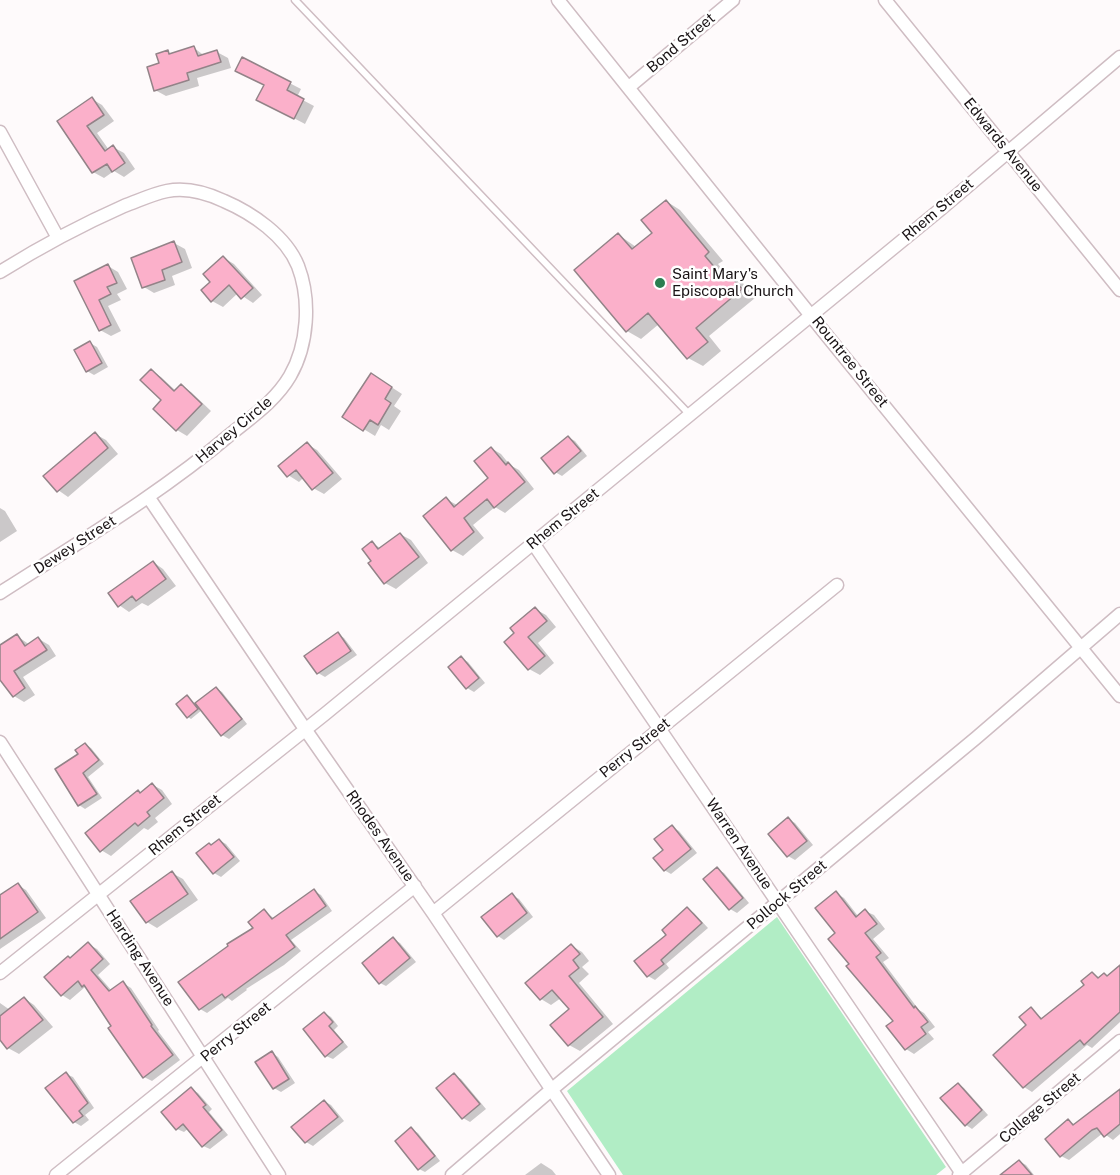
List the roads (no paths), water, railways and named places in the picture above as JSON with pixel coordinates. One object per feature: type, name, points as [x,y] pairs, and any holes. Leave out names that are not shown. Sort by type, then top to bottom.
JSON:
[{"type":"street","name":"Rountree Street","points":[[558,0],[1120,696]]},
{"type":"street","name":"Bond Street","points":[[629,87],[733,0]]},
{"type":"street","name":"Edwards Avenue","points":[[885,0],[1120,290]]},
{"type":"street","name":"Rhem Street","points":[[0,973],[691,415],[1120,57]]},
{"type":"street","points":[[0,132],[58,238]]},
{"type":"street","name":"Harvey Circle","points":[[0,272],[58,238],[168,190],[186,190],[213,196],[249,213],[262,222],[277,238],[298,266],[304,295],[306,325],[297,361],[284,385],[267,404],[210,452],[149,498]]},
{"type":"street","name":"Dewey Street","points":[[0,593],[149,498]]},
{"type":"street","name":"Rhodes Avenue","points":[[149,498],[305,729],[415,886],[609,1175]]},
{"type":"street","name":"Warren Avenue","points":[[533,543],[779,902],[961,1174]]},
{"type":"street","name":"Perry Street","points":[[433,913],[837,585]]},
{"type":"street","name":"Pollock Street","points":[[452,1175],[551,1090],[976,738],[1120,614]]},
{"type":"street","name":"Harding Avenue","points":[[0,742],[279,1175]]},
{"type":"street","name":"Perry Street","points":[[56,1175],[415,886]]},
{"type":"street","name":"College Street","points":[[961,1174],[1120,1041]]},
{"type":"lane","points":[[295,0],[691,415]]},
{"type":"place","name":"Saint Mary's Episcopal Church","points":[[660,283]]}]
